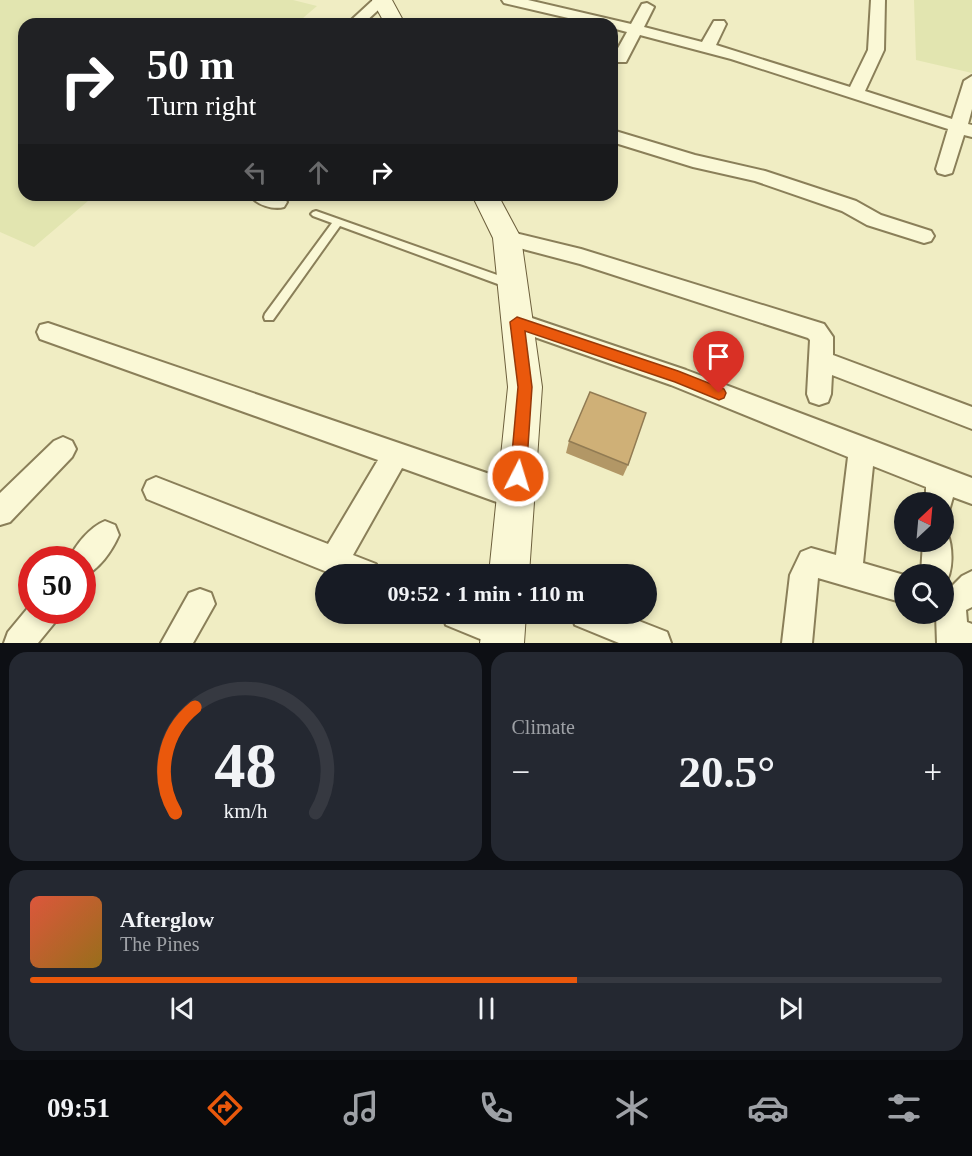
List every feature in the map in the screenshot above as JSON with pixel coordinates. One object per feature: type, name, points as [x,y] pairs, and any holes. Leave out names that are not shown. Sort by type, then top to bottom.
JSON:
[{"type":"main road","points":[[382,0],[392,18]]},
{"type":"main road","points":[[488,201],[507,238],[525,387],[510,564]]},
{"type":"street","points":[[361,18],[382,0]]},
{"type":"street","points":[[509,0],[588,18]]},
{"type":"street","points":[[855,94],[876,50],[878,0]]},
{"type":"street","points":[[620,59],[648,7]]},
{"type":"street","points":[[707,48],[719,24]]},
{"type":"street","points":[[618,25],[707,48],[965,129]]},
{"type":"street","points":[[945,169],[965,129],[972,81]]},
{"type":"street","points":[[618,138],[693,161],[758,175],[849,206],[874,220],[924,236]]},
{"type":"street","points":[[507,238],[581,257],[808,327],[822,337],[819,394]]},
{"type":"street","points":[[517,322],[678,377],[862,450],[939,491],[972,491]]},
{"type":"street","points":[[48,332],[516,496]]},
{"type":"street","points":[[821,362],[972,418]]},
{"type":"street","points":[[0,512],[63,449]]},
{"type":"street","points":[[848,572],[862,450]]},
{"type":"street","points":[[334,561],[396,454]]},
{"type":"street","points":[[156,490],[341,564]]},
{"type":"street","points":[[96,546],[105,535]]},
{"type":"street","points":[[797,643],[804,575],[811,562],[894,586]]},
{"type":"street","points":[[176,643],[200,604]]},
{"type":"street","points":[[19,643],[34,624]]},
{"type":"street","points":[[486,624],[503,630]]},
{"type":"street","points":[[610,624],[656,643]]},
{"type":"lane","points":[[316,214],[513,285]]},
{"type":"lane","points":[[269,317],[338,222]]},
{"type":"green space","points":[[0,0],[293,0],[317,6],[303,18],[18,18],[18,201],[88,201],[34,247],[0,232]]},
{"type":"green space","points":[[914,0],[972,0],[972,73],[916,60]]},
{"type":"building","points":[[590,392],[646,413],[628,465],[569,441]]},
{"type":"route","points":[[518,476],[525,387],[517,322],[719,393]]}]
